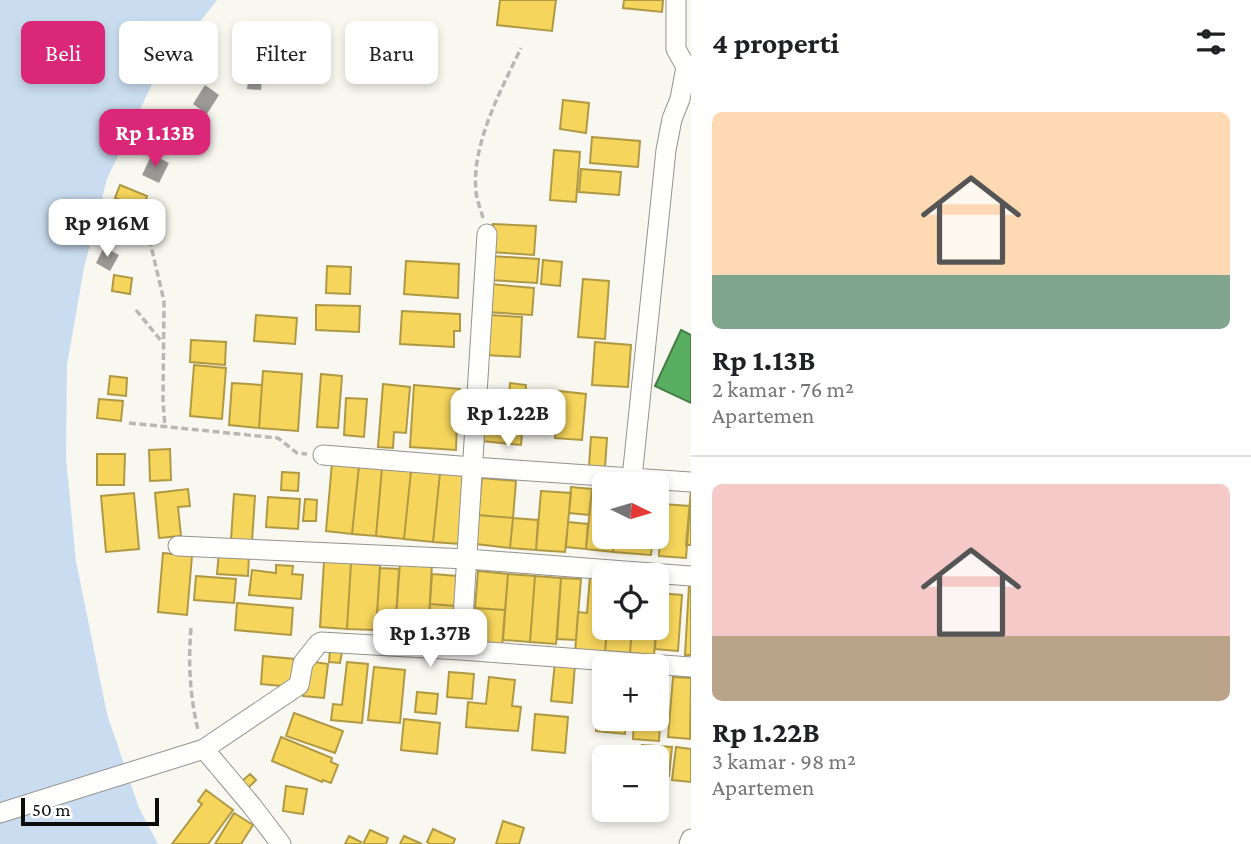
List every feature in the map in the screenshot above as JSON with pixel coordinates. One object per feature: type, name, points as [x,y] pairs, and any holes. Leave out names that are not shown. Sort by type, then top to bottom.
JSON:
[{"type":"street","points":[[633,472],[666,150],[686,67],[677,48],[676,0]]},
{"type":"street","points":[[461,650],[487,234]]},
{"type":"street","points":[[323,455],[592,475]]},
{"type":"street","points":[[669,481],[691,482]]},
{"type":"street","points":[[178,547],[467,559],[691,576]]},
{"type":"street","points":[[0,813],[204,749],[299,685],[303,663],[321,642],[691,667]]},
{"type":"street","points":[[204,749],[281,844]]},
{"type":"street","points":[[689,844],[691,839]]},
{"type":"path","points":[[487,234],[477,193],[476,168],[485,133],[521,48]]},
{"type":"path","points":[[148,229],[164,301],[163,401],[166,427]]},
{"type":"path","points":[[136,310],[164,343]]},
{"type":"path","points":[[129,424],[278,438],[297,453],[323,455]]},
{"type":"path","points":[[191,628],[191,683],[195,719],[204,749]]},
{"type":"water","points":[[0,0],[217,0],[201,21],[119,21],[119,84],[152,84],[107,179],[84,268],[67,365],[66,458],[76,561],[107,714],[139,808],[158,844],[0,844]]},
{"type":"building: Hunian","points":[[500,0],[556,0],[552,31],[497,25]]},
{"type":"building: Hunian","points":[[624,0],[663,0],[662,12],[623,8]]},
{"type":"building: Hunian","points":[[563,100],[589,103],[586,133],[560,129]]},
{"type":"building: Hunian","points":[[592,137],[640,141],[638,167],[590,163]]},
{"type":"building: Hunian","points":[[554,150],[580,152],[576,202],[550,200]]},
{"type":"building: Hunian","points":[[581,169],[621,172],[619,195],[579,192]]},
{"type":"building: Hunian","points":[[120,185],[147,196],[142,209],[115,198]]},
{"type":"building: Hunian","points":[[493,224],[536,226],[534,255],[491,252]]},
{"type":"building: Hunian","points":[[491,256],[539,259],[537,283],[489,280]]},
{"type":"building: Hunian","points":[[543,260],[562,262],[560,286],[541,284]]},
{"type":"building: Hunian","points":[[406,261],[459,264],[458,298],[404,294]]},
{"type":"building: Hunian","points":[[327,266],[351,267],[350,294],[326,293]]},
{"type":"building: Hunian","points":[[114,275],[132,278],[130,294],[112,291]]},
{"type":"building: Hunian","points":[[583,279],[609,281],[605,339],[578,337]]},
{"type":"building: Hunian","points":[[489,284],[534,288],[532,315],[487,312]]},
{"type":"building: Hunian","points":[[316,305],[360,306],[359,332],[316,330]]},
{"type":"building: Hunian","points":[[402,311],[460,314],[460,331],[454,331],[454,347],[400,344]]},
{"type":"building: Hunian","points":[[256,315],[297,318],[295,344],[254,341]]},
{"type":"building: Hunian","points":[[489,315],[522,317],[520,357],[486,355]]},
{"type":"building: Hunian","points":[[191,340],[226,342],[225,365],[190,362]]},
{"type":"building: Hunian","points":[[595,342],[631,345],[628,387],[592,385]]},
{"type":"building: Hunian","points":[[194,365],[226,368],[222,419],[190,416]]},
{"type":"building: Hunian","points":[[263,371],[302,374],[298,431],[259,428]]},
{"type":"building: Hunian","points":[[321,374],[342,376],[338,428],[317,427]]},
{"type":"building: Hunian","points":[[110,376],[127,378],[126,396],[108,394]]},
{"type":"building: Hunian","points":[[232,383],[262,385],[259,428],[229,425]]},
{"type":"building: Hunian","points":[[510,383],[526,385],[521,445],[482,441],[485,405],[508,407]]},
{"type":"building: Hunian","points":[[383,384],[410,387],[406,433],[394,432],[393,448],[378,447]]},
{"type":"building: Hunian","points":[[414,385],[460,389],[459,404],[468,404],[467,421],[457,421],[456,450],[410,447]]},
{"type":"building: Hunian","points":[[559,391],[586,394],[582,440],[555,438]]},
{"type":"building: Hunian","points":[[346,398],[367,399],[364,437],[344,435]]},
{"type":"building: Hunian","points":[[99,399],[123,401],[121,421],[97,418]]},
{"type":"building: Hunian","points":[[591,437],[607,438],[605,468],[589,466]]},
{"type":"building: Hunian","points":[[170,449],[171,480],[150,481],[149,450]]},
{"type":"building: Hunian","points":[[97,454],[125,454],[124,485],[97,485]]},
{"type":"building: Hunian","points":[[332,463],[359,466],[352,534],[326,531]]},
{"type":"building: Hunian","points":[[359,466],[382,468],[376,536],[352,534]]},
{"type":"building: Hunian","points":[[382,468],[411,471],[404,539],[376,536]]},
{"type":"building: Hunian","points":[[411,471],[440,473],[433,542],[404,539]]},
{"type":"building: Hunian","points":[[282,472],[299,473],[298,491],[281,490]]},
{"type":"building: Hunian","points":[[440,473],[466,476],[460,544],[433,542]]},
{"type":"building: Hunian","points":[[482,478],[516,481],[513,518],[478,515]]},
{"type":"building: Hunian","points":[[571,487],[592,489],[589,515],[569,513]]},
{"type":"building: Hunian","points":[[188,489],[190,506],[178,507],[181,536],[159,538],[155,493]]},
{"type":"building: Hunian","points":[[592,489],[592,550],[586,549]]},
{"type":"building: Hunian","points":[[691,489],[691,545],[686,545]]},
{"type":"building: Hunian","points":[[541,491],[571,493],[565,552],[536,550]]},
{"type":"building: Hunian","points":[[134,493],[139,549],[106,552],[101,496]]},
{"type":"building: Hunian","points":[[234,494],[255,496],[252,542],[231,540]]},
{"type":"building: Hunian","points":[[268,497],[300,499],[298,529],[266,527]]},
{"type":"building: Hunian","points":[[305,499],[317,500],[316,521],[303,521]]},
{"type":"building: Hunian","points":[[669,504],[690,506],[686,558],[659,556],[659,550],[669,549]]},
{"type":"building: Hunian","points":[[478,515],[513,518],[510,548],[476,544]]},
{"type":"building: Hunian","points":[[513,518],[538,520],[536,550],[510,548]]},
{"type":"building: Hunian","points":[[568,522],[588,524],[586,549],[566,547]]},
{"type":"building: Hunian","points":[[613,550],[652,550],[651,555]]},
{"type":"building: Hunian","points":[[219,552],[249,554],[248,576],[217,574]]},
{"type":"building: Hunian","points":[[163,553],[192,556],[187,615],[158,612]]},
{"type":"building: Hunian","points":[[324,561],[351,563],[347,629],[320,627]]},
{"type":"building: Hunian","points":[[400,562],[432,564],[428,634],[395,632]]},
{"type":"building: Hunian","points":[[351,563],[380,565],[376,630],[347,629]]},
{"type":"building: Hunian","points":[[276,565],[293,566],[292,574],[303,575],[301,599],[249,595],[252,570],[276,573]]},
{"type":"building: Hunian","points":[[380,568],[399,569],[395,632],[376,630]]},
{"type":"building: Hunian","points":[[478,571],[508,574],[505,610],[475,608]]},
{"type":"building: Hunian","points":[[432,574],[458,576],[456,606],[430,604]]},
{"type":"building: Hunian","points":[[508,574],[535,576],[530,642],[503,640]]},
{"type":"building: Hunian","points":[[196,576],[236,579],[234,603],[194,600]]},
{"type":"building: Hunian","points":[[535,576],[561,578],[556,644],[530,642]]},
{"type":"building: Hunian","points":[[592,576],[592,640],[606,640],[605,654],[575,653],[578,612],[587,613]]},
{"type":"building: Hunian","points":[[561,578],[581,579],[576,640],[557,639]]},
{"type":"building: Hunian","points":[[689,585],[691,655],[685,655]]},
{"type":"building: Hunian","points":[[669,594],[682,595],[678,651],[655,649],[656,640],[669,640]]},
{"type":"building: Hunian","points":[[237,603],[293,608],[291,635],[235,630]]},
{"type":"building: Hunian","points":[[430,604],[456,606],[454,636],[428,635]]},
{"type":"building: Hunian","points":[[475,608],[505,610],[502,646],[472,644]]},
{"type":"building: Hunian","points":[[606,640],[631,640],[630,653],[605,651]]},
{"type":"building: Hunian","points":[[631,640],[655,640],[654,654],[630,653]]},
{"type":"building: Hunian","points":[[330,650],[342,652],[340,663],[329,662]]},
{"type":"building: Hunian","points":[[263,656],[295,659],[292,687],[261,684]]},
{"type":"building: Hunian","points":[[308,661],[328,664],[324,698],[303,696]]},
{"type":"building: Hunian","points":[[347,662],[368,664],[362,723],[331,720],[333,704],[342,705]]},
{"type":"building: Hunian","points":[[555,662],[575,664],[572,703],[551,701]]},
{"type":"building: Hunian","points":[[374,667],[405,670],[400,723],[368,720]]},
{"type":"building: Hunian","points":[[449,672],[474,674],[472,699],[447,697]]},
{"type":"building: Hunian","points":[[489,677],[515,680],[512,706],[521,707],[518,731],[466,727],[468,702],[486,704]]},
{"type":"building: Hunian","points":[[673,677],[691,678],[690,739],[668,737]]},
{"type":"building: Hunian","points":[[417,692],[438,694],[436,714],[415,712]]},
{"type":"building: Hunian","points":[[294,713],[343,731],[335,753],[286,736]]},
{"type":"building: Hunian","points":[[535,714],[568,717],[565,753],[532,750]]},
{"type":"building: Hunian","points":[[404,719],[440,723],[437,754],[401,750]]},
{"type":"building: Hunian","points":[[596,731],[625,731],[625,734]]},
{"type":"building: Hunian","points":[[633,731],[660,731],[659,741],[633,739]]},
{"type":"building: Hunian","points":[[281,737],[332,758],[331,762],[338,765],[331,783],[322,782],[272,761]]},
{"type":"building: Hunian","points":[[669,747],[672,747],[669,776]]},
{"type":"building: Hunian","points":[[676,747],[691,749],[691,782],[672,780]]},
{"type":"building: Hunian","points":[[250,774],[256,780],[248,788],[242,781]]},
{"type":"building: Hunian","points":[[286,786],[307,789],[303,814],[283,811]]},
{"type":"building: Hunian","points":[[206,790],[233,810],[208,844],[172,844],[202,804],[198,801]]},
{"type":"building: Hunian","points":[[234,813],[253,825],[241,844],[215,844]]},
{"type":"building: Hunian","points":[[503,821],[524,828],[519,844],[496,844]]},
{"type":"building: Hunian","points":[[433,829],[455,839],[453,844],[427,842]]},
{"type":"building: Hunian","points":[[370,830],[388,838],[386,844],[363,844]]},
{"type":"building: Hunian","points":[[349,836],[361,842],[360,844],[345,844]]},
{"type":"building: Hunian","points":[[404,836],[422,844],[400,844]]},
{"type":"building: Publik","points":[[681,330],[691,335],[691,403],[655,386]]},
{"type":"building: Lainnya","points":[[248,84],[262,84],[261,90],[247,89]]},
{"type":"building: Lainnya","points":[[205,85],[219,95],[207,114],[193,104]]},
{"type":"building: Lainnya","points":[[152,154],[169,163],[159,183],[142,175]]},
{"type":"building: Lainnya","points":[[104,247],[119,255],[110,271],[96,263]]}]
